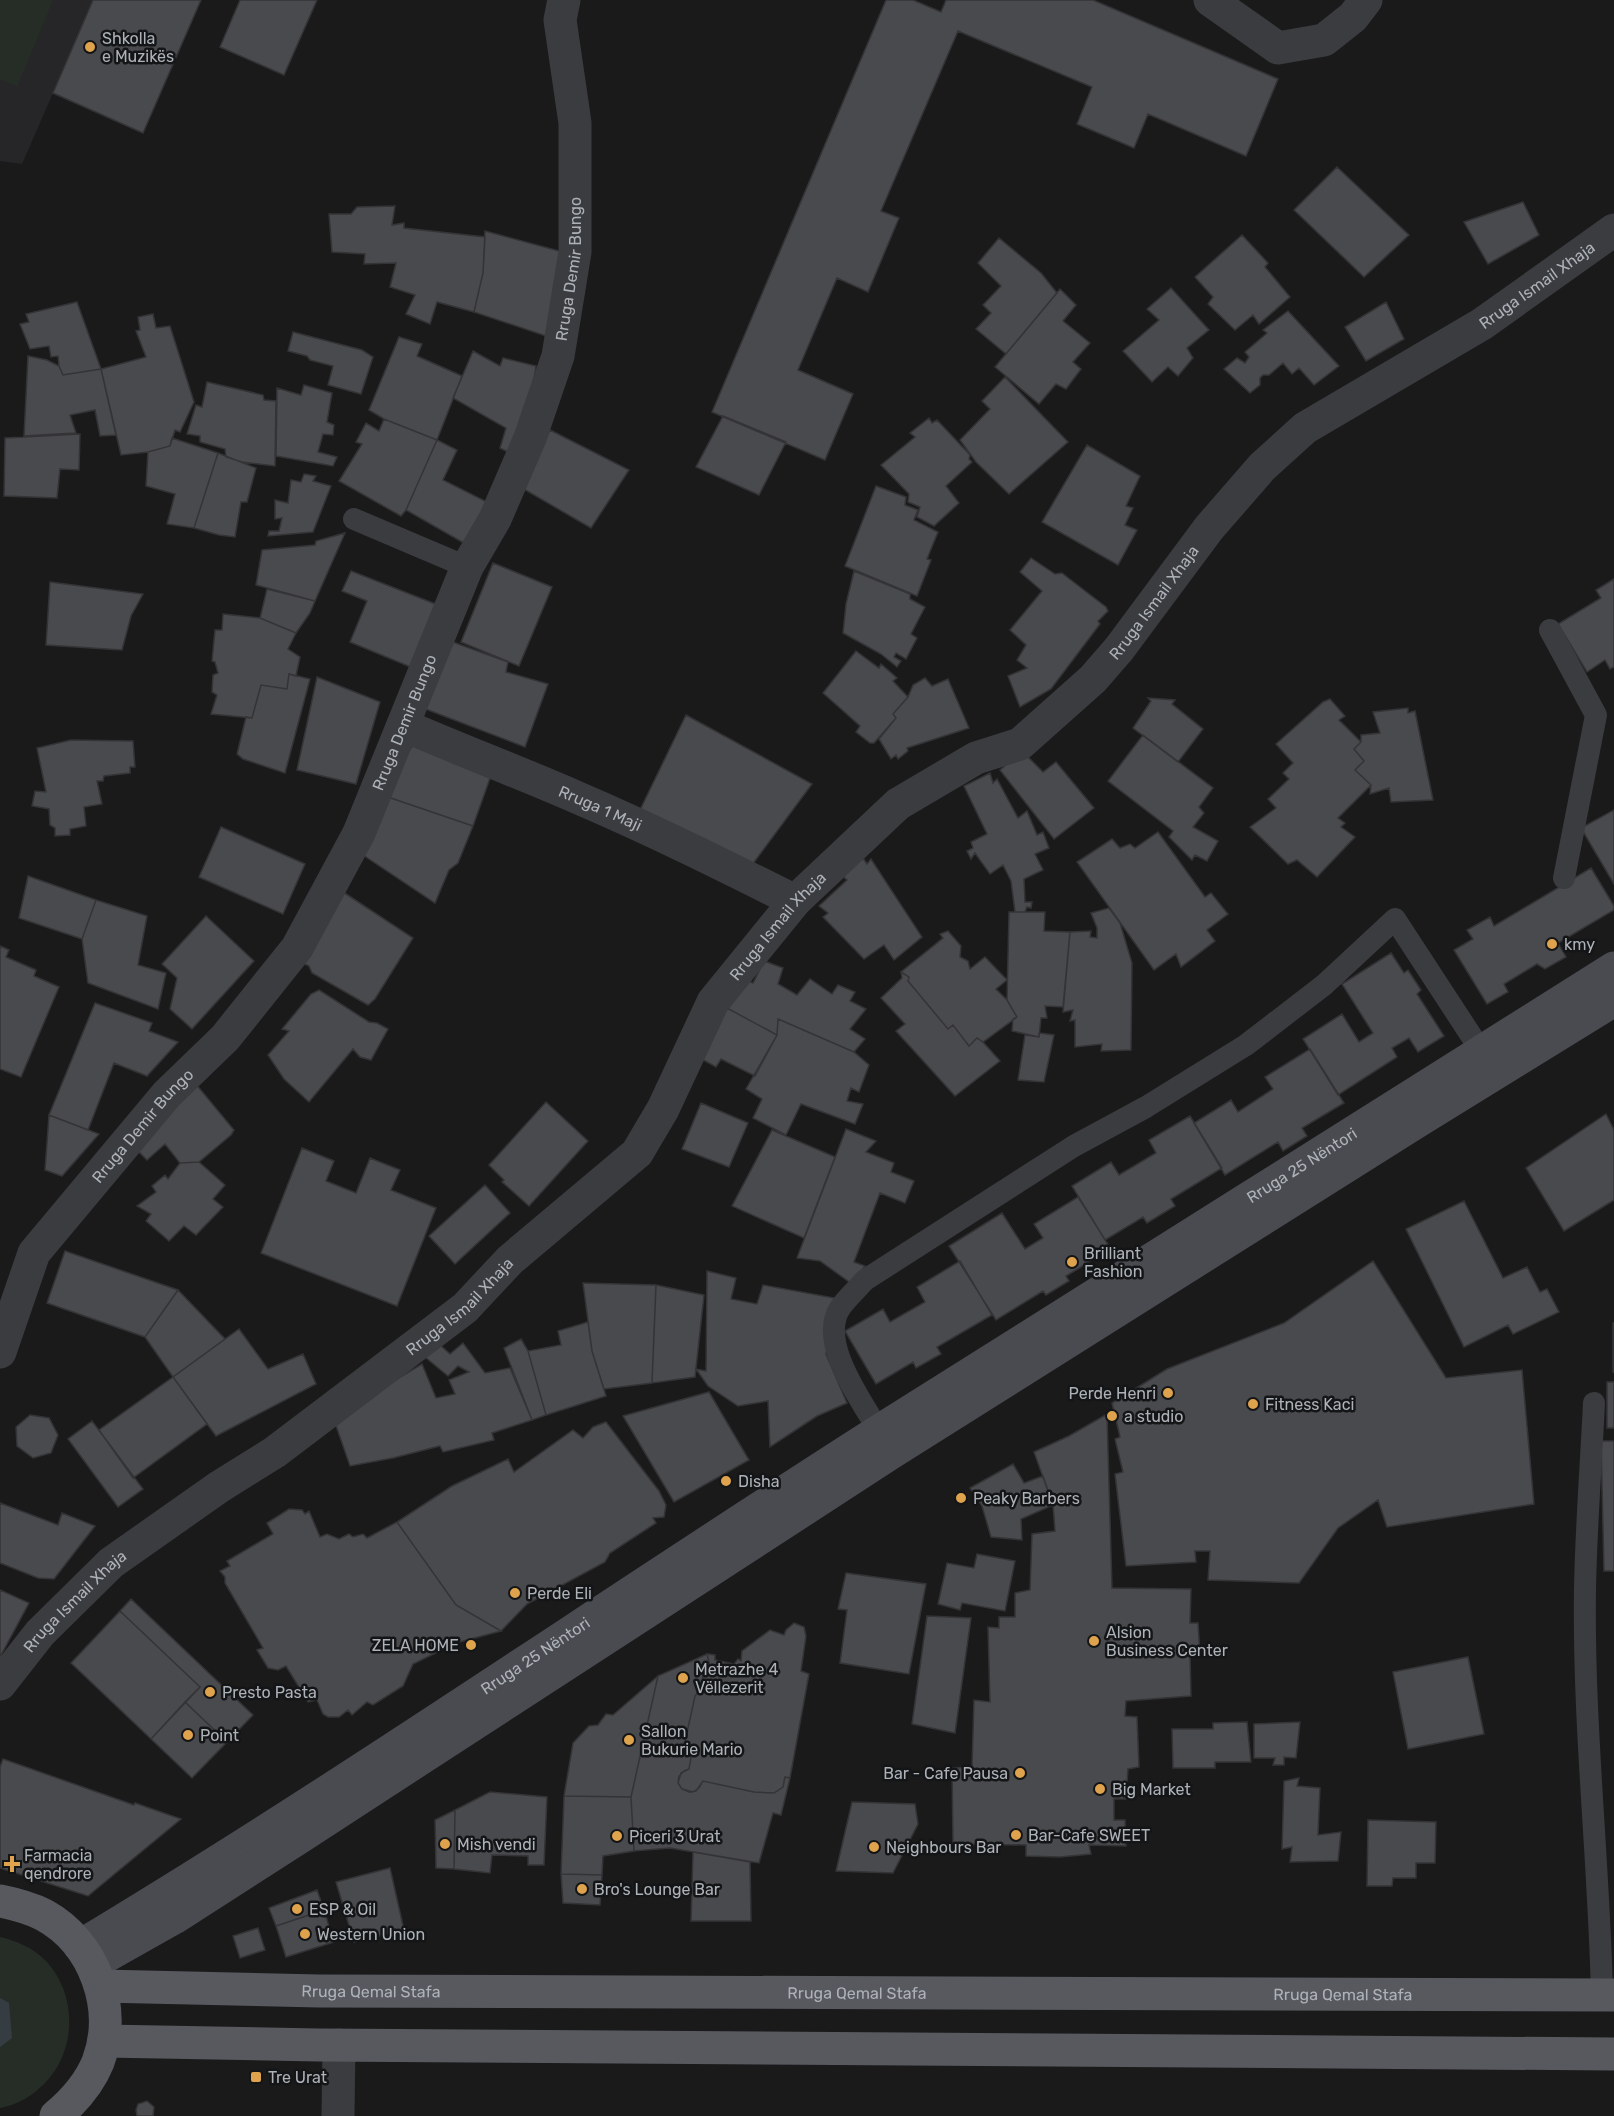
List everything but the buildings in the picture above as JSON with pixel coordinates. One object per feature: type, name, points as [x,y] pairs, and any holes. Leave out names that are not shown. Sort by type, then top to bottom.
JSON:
[{"type":"main road","points":[[0,1901],[23,1906],[45,1916],[64,1929],[91,1966],[105,2013],[104,2041],[98,2063],[87,2083],[73,2101],[56,2116]]},
{"type":"main road","name":"Rruga Qemal Stafa","points":[[91,1966],[390,1991],[1608,1995]]},
{"type":"main road","points":[[104,2041],[339,2045],[1614,2054]]},
{"type":"street","name":"Rruga Demir Bungo","points":[[0,1352],[34,1253],[167,1094],[225,1038],[297,948],[359,833],[467,567],[495,519],[530,438],[558,356],[575,252],[575,123],[560,20],[564,0]]},
{"type":"street","points":[[1210,0],[1278,48],[1323,40],[1353,17],[1366,0]]},
{"type":"street","name":"Rruga Ismail Xhaja","points":[[0,1684],[39,1633],[111,1563],[219,1487],[275,1452],[465,1308],[510,1260],[637,1153],[663,1109],[713,1002],[795,902],[898,804],[976,758],[1020,744],[1093,679],[1119,649],[1209,528],[1262,468],[1305,428],[1482,324],[1614,230]]},
{"type":"street","name":"Rruga 1 Maji","points":[[403,725],[638,824],[795,902]]},
{"type":"street","name":"Rruga 25 Nëntori","points":[[91,1966],[276,1823],[879,1431],[996,1372],[1418,1121],[1489,1063],[1614,968]]},
{"type":"street","name":"Rruga 25 Nëntori","points":[[1489,1063],[1614,1000]]},
{"type":"street","name":"Rruga 25 Nëntori","points":[[91,1966],[174,1917],[300,1837],[891,1453],[996,1372]]},
{"type":"street","points":[[338,2116],[339,2045]]},
{"type":"lane","points":[[354,519],[467,567]]},
{"type":"lane","points":[[1550,630],[1605,712],[1564,878]]},
{"type":"lane","points":[[879,1431],[837,1356],[832,1332],[839,1310],[865,1280],[1074,1146],[1146,1107],[1246,1045],[1324,985],[1395,919],[1489,1063]]},
{"type":"lane","points":[[1594,1403],[1585,1590],[1588,1740],[1601,1931],[1608,1995]]},
{"type":"shaded area","name":"Shkolla e Muzikës","points":[[0,0],[201,0],[143,133],[53,93],[22,164],[0,161]]},
{"type":"shaded area","points":[[0,0],[53,0],[17,87],[0,79]]},
{"type":"shaded area","points":[[0,1937],[24,1945],[45,1960],[56,1974],[63,1989],[68,2005],[69,2022],[68,2039],[55,2071],[29,2096],[12,2105],[0,2108]]},
{"type":"shaded area","points":[[0,1998],[9,2003],[12,2038],[0,2047]]},
{"type":"place","name":"Shkolla e Muzikës","points":[[90,47]]},
{"type":"place","name":"kmy","points":[[1552,944]]},
{"type":"place","name":"Brilliant Fashion","points":[[1072,1262]]},
{"type":"place","name":"Perde Henri","points":[[1168,1393]]},
{"type":"place","name":"Fitness Kaci","points":[[1253,1404]]},
{"type":"place","name":"a studio","points":[[1112,1416]]},
{"type":"place","name":"Disha","points":[[726,1481]]},
{"type":"place","name":"Peaky Barbers","points":[[961,1498]]},
{"type":"place","name":"Perde Eli","points":[[515,1593]]},
{"type":"place","name":"Alsion Business Center","points":[[1094,1641]]},
{"type":"place","name":"ZELA HOME","points":[[471,1645]]},
{"type":"place","name":"Metrazhe 4 Vëllezerit","points":[[683,1678]]},
{"type":"place","name":"Presto Pasta","points":[[210,1692]]},
{"type":"place","name":"Point","points":[[188,1735]]},
{"type":"place","name":"Sallon Bukurie Mario","points":[[629,1740]]},
{"type":"place","name":"Bar - Cafe Pausa","points":[[1020,1773]]},
{"type":"place","name":"Big Market","points":[[1100,1789]]},
{"type":"place","name":"Bar-Cafe SWEET","points":[[1016,1835]]},
{"type":"place","name":"Piceri 3 Urat","points":[[617,1836]]},
{"type":"place","name":"Mish vendi","points":[[445,1844]]},
{"type":"place","name":"Neighbours Bar","points":[[874,1847]]},
{"type":"place","name":"Farmacia qendrore","points":[[12,1864]]},
{"type":"place","name":"Bro's Lounge Bar","points":[[582,1889]]},
{"type":"place","name":"ESP & Oil","points":[[297,1909]]},
{"type":"place","name":"Western Union","points":[[305,1934]]},
{"type":"place","name":"Tre Urat","points":[[256,2077]]}]
